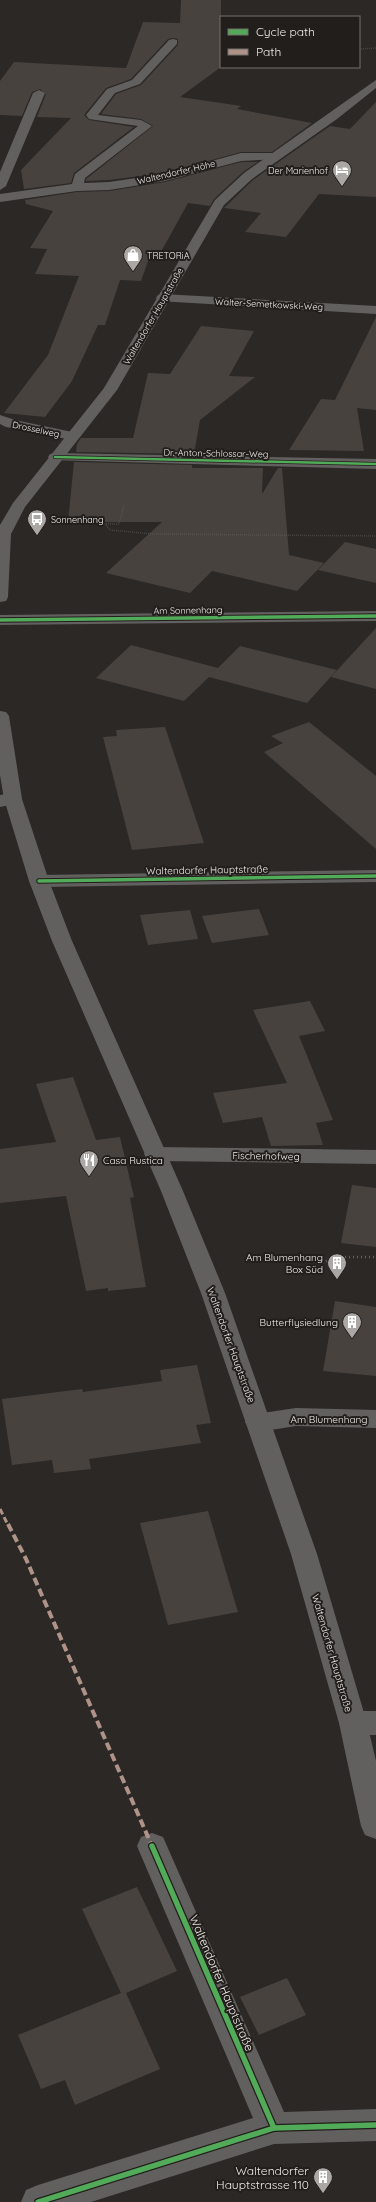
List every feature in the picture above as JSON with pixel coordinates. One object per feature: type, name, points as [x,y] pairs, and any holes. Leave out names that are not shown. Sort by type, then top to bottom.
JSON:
[{"type":"street","points":[[77,187],[79,177],[146,126],[141,123],[97,118],[93,117],[92,115],[111,91],[136,82],[173,42]]},
{"type":"street","name":"Waltendorfer Hauptstraße","points":[[0,597],[3,534],[18,506],[55,457],[110,390],[220,203],[248,176],[333,117],[376,83]]},
{"type":"street","points":[[0,186],[39,93]]},
{"type":"street","name":"Waltendorfer Höhe","points":[[0,198],[77,187],[109,186],[164,177],[241,157],[274,157]]},
{"type":"street","name":"Walter-Semetkowski-Weg","points":[[163,298],[376,310]]},
{"type":"street","name":"Drosselweg","points":[[0,419],[11,424],[72,436]]},
{"type":"street","name":"Dr.-Anton-Schlossar-Weg","points":[[55,457],[376,464]]},
{"type":"street","name":"Am Sonnenhang","points":[[0,620],[376,616]]},
{"type":"street","name":"Waltendorfer Hauptstraße","points":[[0,716],[6,800],[62,941],[155,1154],[213,1293],[364,1723],[376,1826]]},
{"type":"street","name":"Waltendorfer Hauptstraße","points":[[39,880],[376,876]]},
{"type":"street","name":"Fischerhofweg","points":[[155,1154],[376,1157]]},
{"type":"street","name":"Am Blumenhang","points":[[258,1422],[296,1417],[376,1419]]},
{"type":"street","name":"Waltendorfer Hauptstraße","points":[[152,1846],[274,2128]]},
{"type":"street","points":[[38,2202],[274,2128],[376,2125]]},
{"type":"path","points":[[360,49],[376,48]]},
{"type":"path","points":[[308,171],[317,172]]},
{"type":"path","points":[[58,523],[119,524],[124,505]]},
{"type":"path","points":[[105,524],[110,530],[152,534],[376,536]]},
{"type":"path","points":[[300,1272],[335,1255],[376,1257]]},
{"type":"building","points":[[181,0],[221,0],[220,68],[180,97],[241,106],[237,109],[312,123],[272,152],[241,152],[164,173],[109,180],[86,181],[86,179],[153,126],[141,119],[101,114],[116,94],[141,85],[178,45],[178,39],[168,39],[131,79],[106,88],[84,115],[89,120],[134,127],[74,173],[71,183],[24,189],[21,170],[71,118],[37,117],[46,94],[40,89],[32,92],[22,116],[0,115],[0,81],[14,62],[126,68],[143,22],[180,23]]},
{"type":"building","points":[[376,102],[376,197],[319,194],[286,237],[245,232],[261,213],[224,208],[253,180],[330,126],[350,129]]},
{"type":"building","points":[[241,162],[258,162],[243,172],[214,199],[210,206],[188,203],[162,250],[152,250],[141,281],[120,280],[105,325],[98,325],[72,381],[45,417],[4,413],[48,355],[79,276],[35,274],[47,249],[30,248],[53,211],[26,204],[25,200],[77,192],[109,191],[165,182]]},
{"type":"building","points":[[376,317],[376,410],[357,408],[364,451],[289,450],[321,399],[335,400]]},
{"type":"building","points":[[201,326],[254,331],[229,376],[255,377],[200,420],[194,454],[76,452],[77,444],[81,438],[133,438],[148,373],[170,374]]},
{"type":"building","points":[[74,462],[192,465],[192,468],[263,468],[262,494],[278,468],[282,468],[289,555],[324,563],[297,591],[212,571],[190,593],[106,573],[162,522],[68,522]]},
{"type":"building","points":[[345,542],[376,549],[376,583],[318,570]]},
{"type":"building","points":[[376,628],[376,689],[331,677]]},
{"type":"building","points":[[131,645],[218,668],[240,646],[337,670],[307,703],[209,677],[184,701],[96,678]]},
{"type":"building","points":[[309,722],[376,776],[376,849],[264,752],[283,743],[271,736]]},
{"type":"building","points":[[165,727],[204,843],[132,850],[103,737],[117,736],[116,730]]},
{"type":"building","points":[[259,909],[269,935],[212,943],[202,916]]},
{"type":"building","points":[[190,910],[198,939],[148,945],[140,915]]},
{"type":"building","points":[[310,1001],[325,1031],[299,1036],[333,1120],[316,1123],[323,1145],[271,1146],[262,1117],[223,1123],[213,1093],[287,1083],[253,1010]]},
{"type":"building","points":[[73,1077],[96,1140],[120,1137],[134,1197],[130,1198],[146,1287],[108,1291],[108,1288],[86,1291],[66,1196],[0,1203],[0,1149],[56,1142],[36,1084]]},
{"type":"building","points":[[352,1185],[376,1188],[376,1247],[341,1243]]},
{"type":"building","name":"Butterflysiedlung","points":[[335,1301],[376,1307],[376,1376],[323,1371]]},
{"type":"building","points":[[197,1365],[211,1423],[196,1425],[201,1443],[89,1459],[91,1469],[54,1473],[52,1460],[12,1465],[2,1399],[82,1389],[83,1392],[162,1381],[160,1370]]},
{"type":"building","points":[[208,1511],[238,1612],[168,1625],[140,1523]]},
{"type":"building","points":[[137,1887],[177,1971],[126,1993],[160,2069],[75,2105],[65,2080],[41,2089],[18,2035],[121,1993],[82,1909]]},
{"type":"building","points":[[287,1978],[306,2015],[259,2035],[240,1997]]},
{"type":"marked path","points":[[0,1509],[26,1559],[152,1846]]},
{"type":"cycle path","points":[[55,457],[376,464]]},
{"type":"cycle path","points":[[0,620],[376,616]]},
{"type":"cycle path","points":[[39,881],[376,876]]},
{"type":"cycle path","points":[[152,1846],[274,2128]]},
{"type":"cycle path","points":[[38,2202],[274,2128],[376,2125]]},
{"type":"place","name":"Der Marienhof","points":[[342,187]]},
{"type":"place","name":"TRETORiA","points":[[133,272]]},
{"type":"place","name":"Sonnenhang","points":[[37,536]]},
{"type":"place","name":"Casa Rustica","points":[[89,1177]]},
{"type":"place","name":"Am Blumenhang Box Süd","points":[[337,1280]]},
{"type":"place","name":"Butterflysiedlung","points":[[352,1339]]},
{"type":"place","name":"Waltendorfer Hauptstrasse 110","points":[[323,2194]]}]
